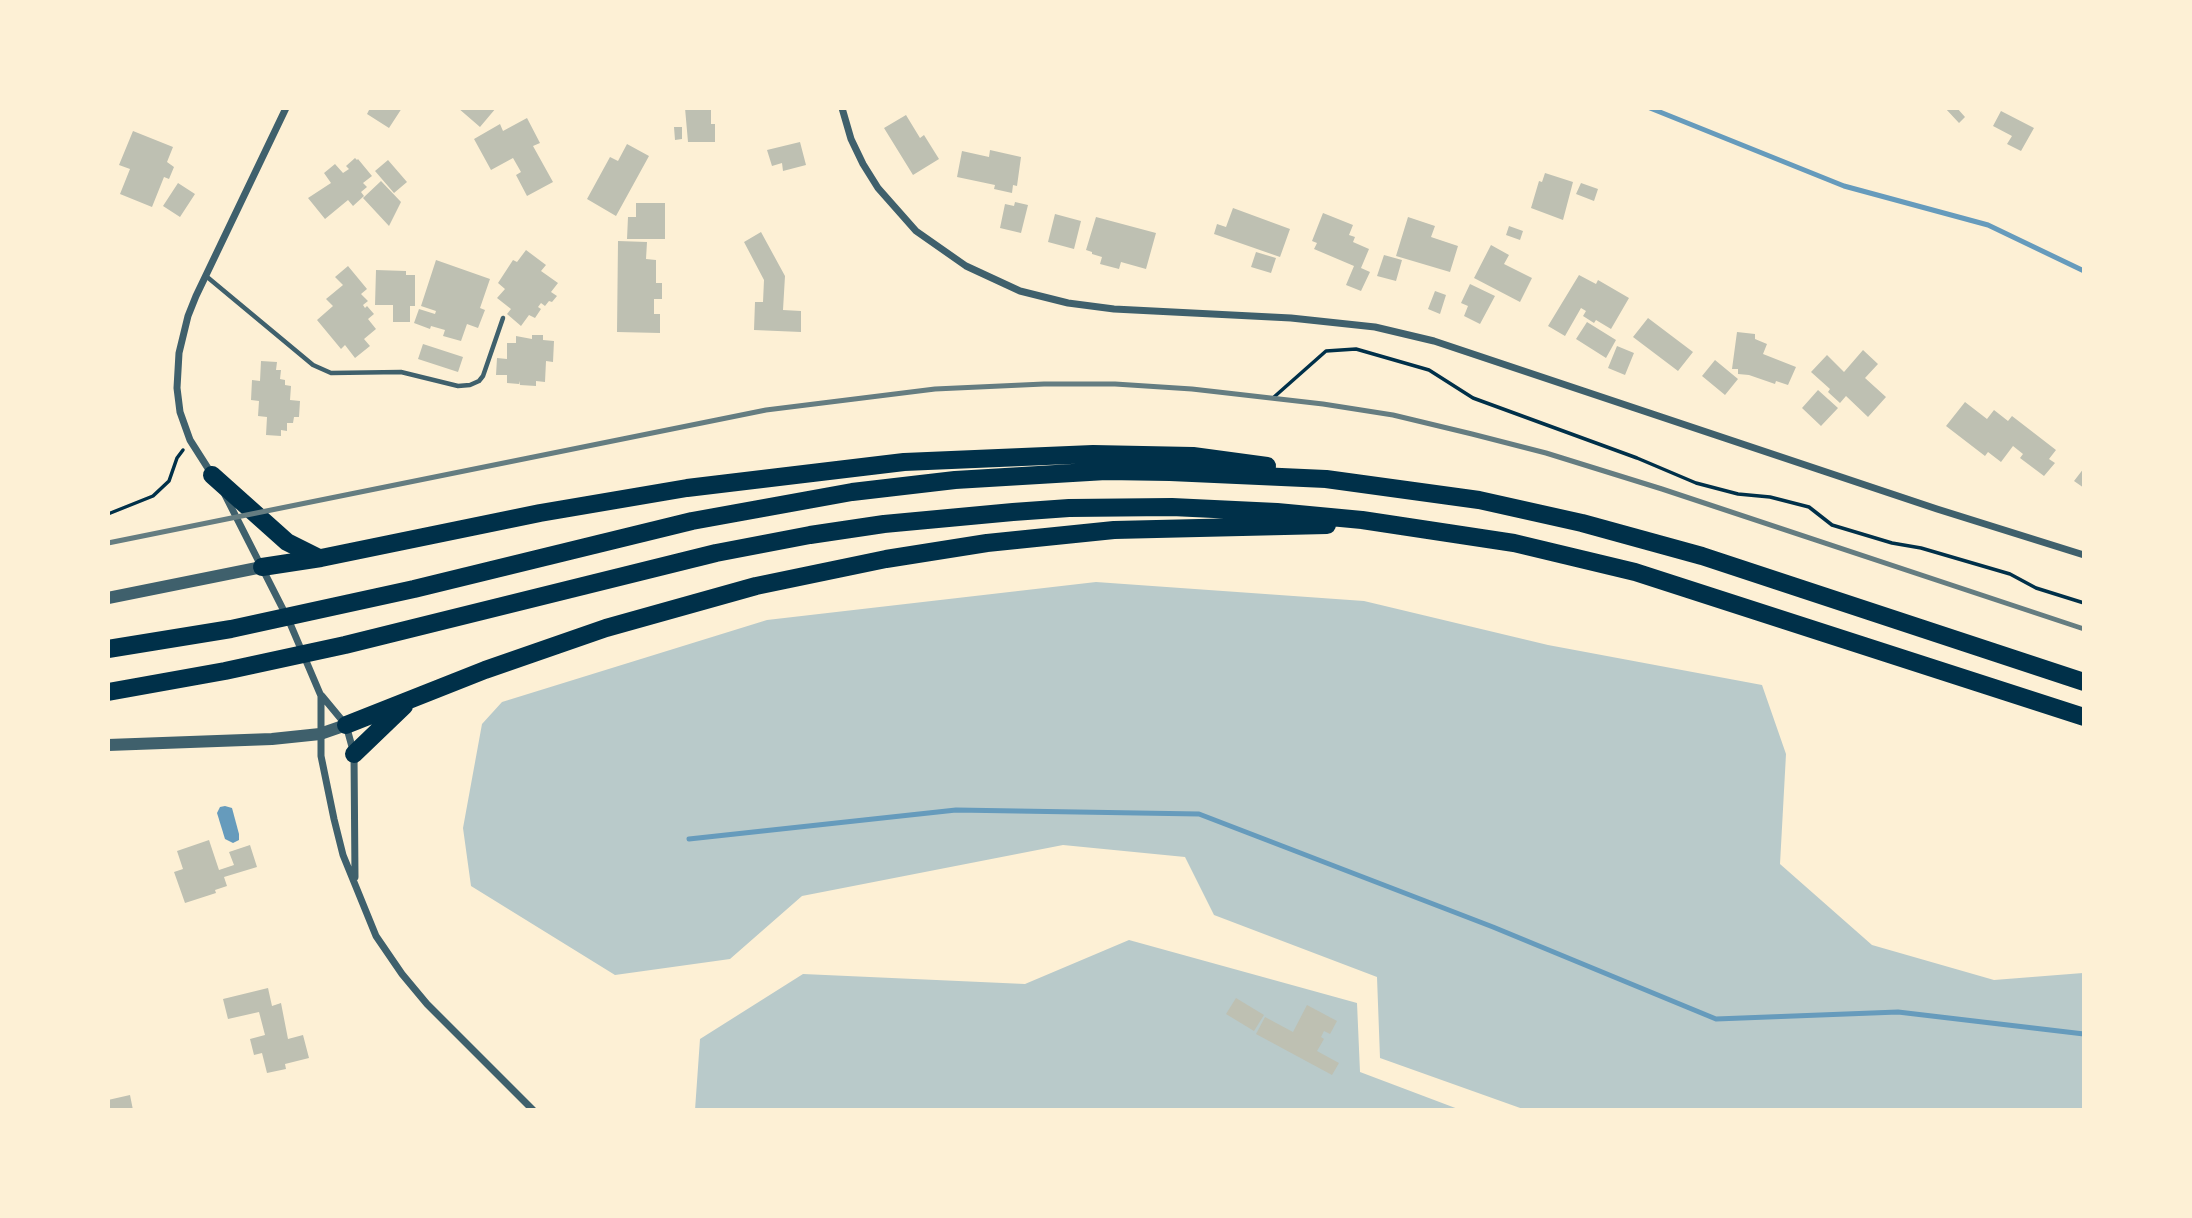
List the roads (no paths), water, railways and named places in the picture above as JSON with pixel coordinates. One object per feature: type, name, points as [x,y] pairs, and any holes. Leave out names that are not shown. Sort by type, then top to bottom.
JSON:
[{"type":"highway","points":[[264,572],[540,513],[687,488],[904,462],[1080,454],[1193,456],[1301,472],[1326,479]]},
{"type":"highway","points":[[108,649],[230,629],[414,589],[692,522],[852,492],[955,480],[1106,471],[1326,479],[1479,500],[1582,523],[1702,556],[2084,682]]},
{"type":"highway","points":[[212,475],[228,493],[286,542],[321,558]]},
{"type":"highway","points":[[108,692],[225,671],[345,645],[716,553],[884,524],[1013,512],[1109,508],[1254,511],[1362,520],[1514,543],[1635,572],[2084,717]]},
{"type":"highway","points":[[346,724],[497,666],[606,628],[756,586],[886,559],[987,543],[1079,533],[1182,527],[1319,526],[1362,520]]},
{"type":"highway","points":[[354,754],[408,701]]},
{"type":"street","points":[[212,475],[190,440],[178,400],[179,353],[188,316],[286,108]]},
{"type":"street","points":[[842,108],[851,139],[863,164],[878,188],[916,231],[966,267],[1020,291],[1068,303],[1114,309],[1291,318],[1375,327],[1434,341],[1924,505],[2084,555]]},
{"type":"street","points":[[228,493],[321,696],[321,756],[334,819],[343,855],[376,936],[409,984],[533,1110]]},
{"type":"street","points":[[108,598],[264,572]]},
{"type":"street","points":[[321,696],[346,724],[354,754],[355,881]]},
{"type":"street","points":[[108,746],[272,740],[320,733],[346,724]]},
{"type":"lane","points":[[206,276],[313,365],[327,372],[401,372],[464,386],[475,383],[483,376],[503,318]]},
{"type":"water","points":[[220,807],[232,808],[239,834],[239,840],[233,843],[225,839],[217,813]]},
{"type":"waterway","points":[[1650,108],[1844,186],[1988,225],[2084,271]]},
{"type":"waterway","points":[[689,839],[956,810],[1199,814],[1493,927],[1716,1019],[1898,1012],[2084,1034]]},
{"type":"railway","points":[[108,543],[766,410],[935,389],[1115,384],[1192,389],[1323,404],[1393,415],[1472,434],[1546,453],[1662,489],[2084,629]]}]
